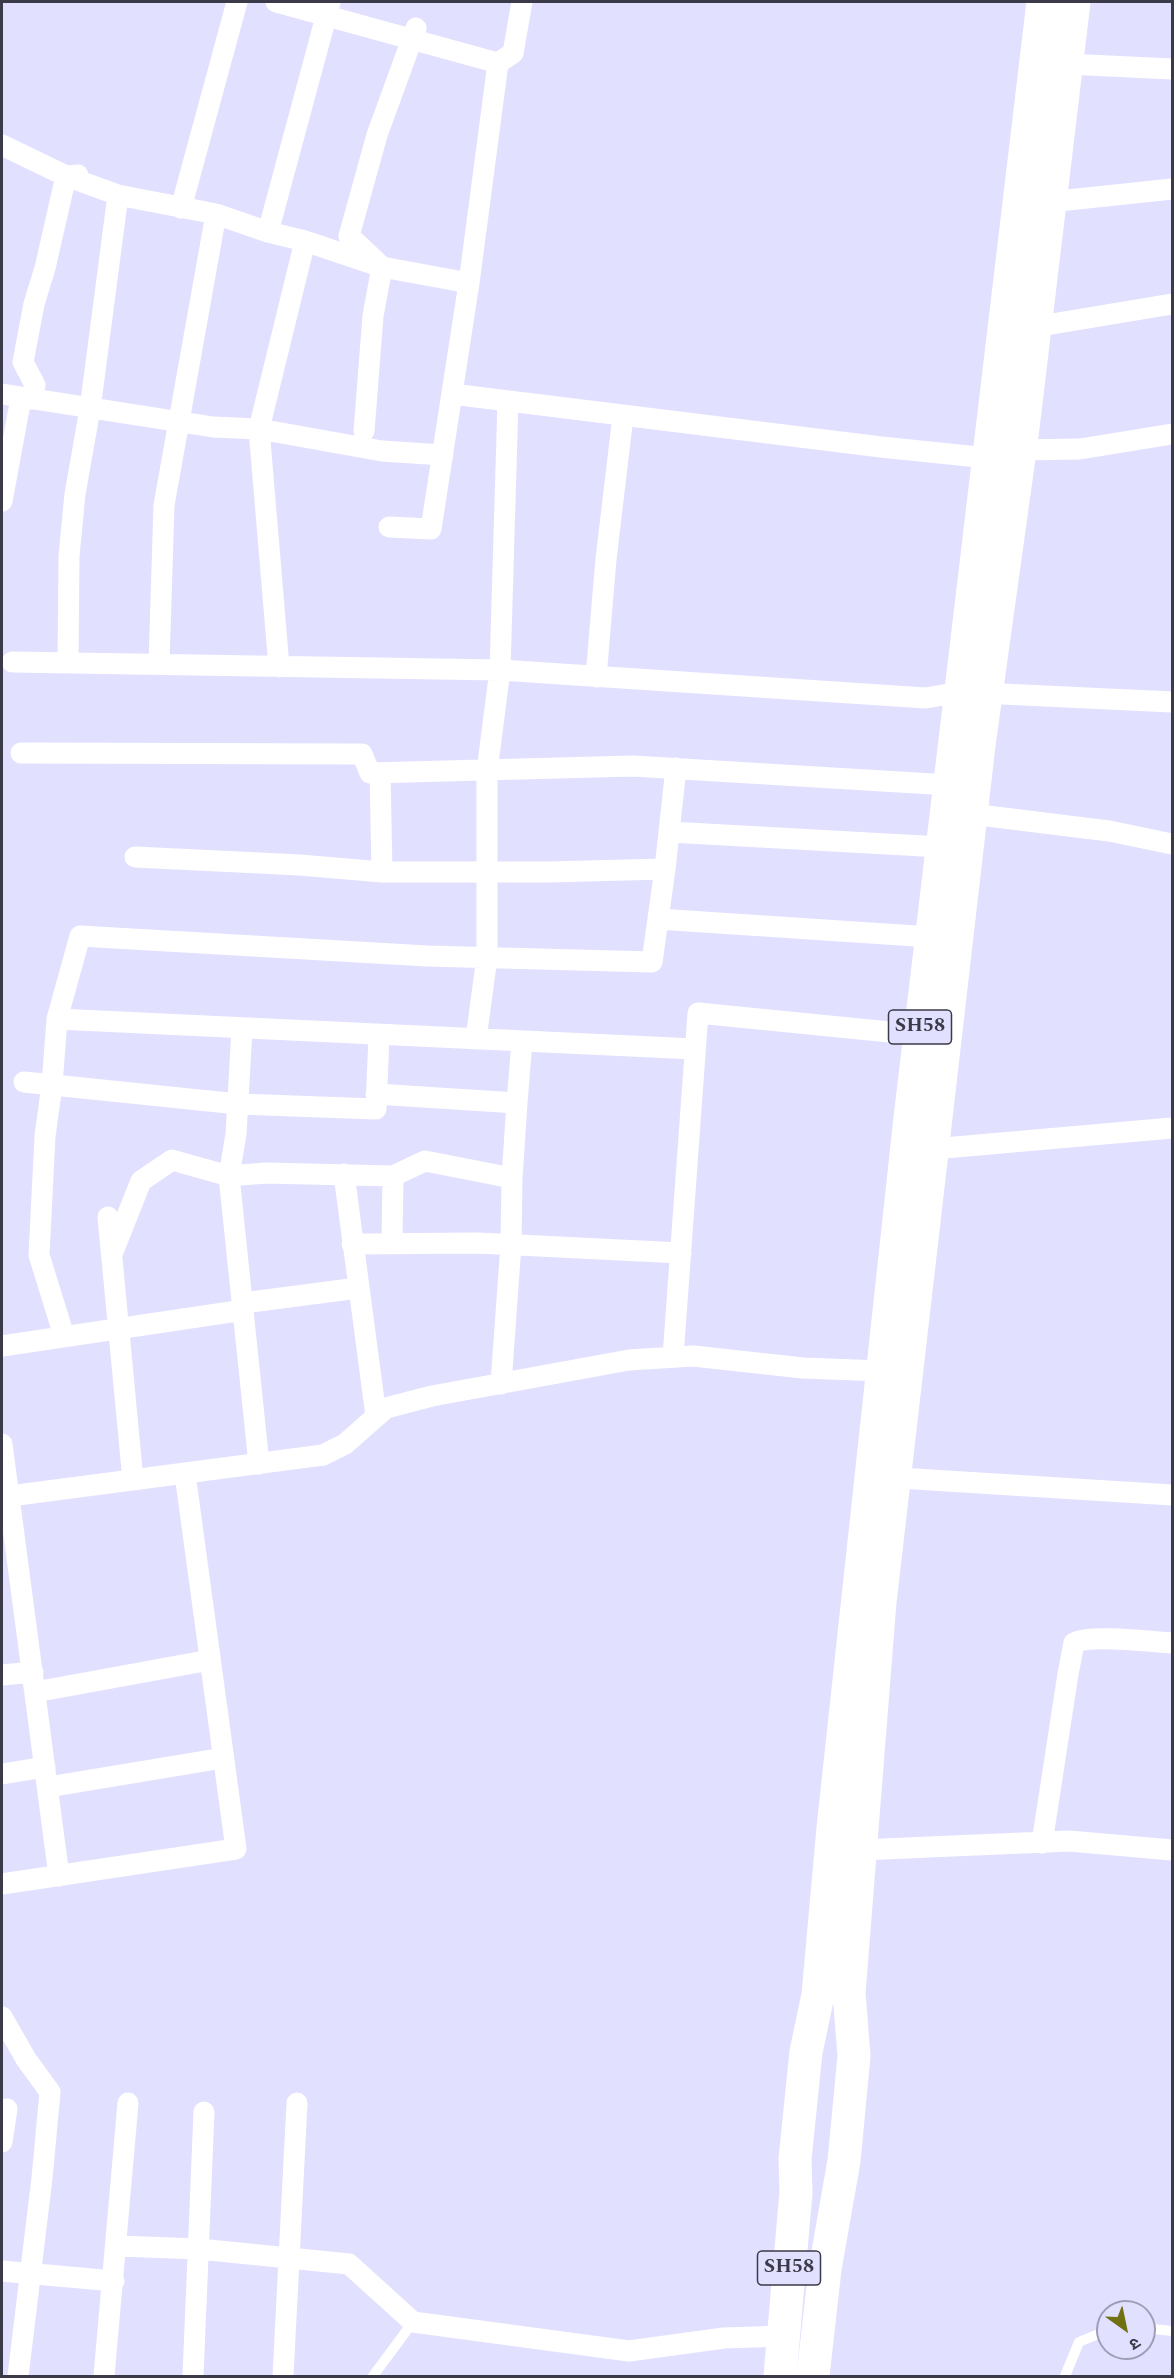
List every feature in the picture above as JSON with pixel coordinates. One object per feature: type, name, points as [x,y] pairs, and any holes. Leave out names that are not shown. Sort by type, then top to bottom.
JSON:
[{"type":"main road","name":"SH58","points":[[813,2376],[825,2269],[844,2161],[854,2056],[849,1993],[880,1602],[883,1477],[882,1371],[949,785],[973,693],[1020,450],[1019,326],[1043,2]]},
{"type":"main road","name":"SH58","points":[[780,2376],[796,2192],[795,2159],[806,2052],[818,1995],[833,1828],[933,1149],[971,814],[973,693],[988,458],[1049,202],[1074,2]]},
{"type":"street","points":[[181,208],[237,2]]},
{"type":"street","points":[[276,2],[328,8],[498,63]]},
{"type":"street","points":[[390,527],[431,529],[469,283],[498,63],[513,53],[522,2]]},
{"type":"street","points":[[268,232],[328,8]]},
{"type":"street","points":[[382,267],[349,236],[377,135],[413,34]]},
{"type":"street","points":[[1066,64],[1173,69]]},
{"type":"street","points":[[2,145],[66,176],[118,195],[216,214],[382,267],[469,283]]},
{"type":"street","points":[[66,176],[98,172]]},
{"type":"street","points":[[11,396],[32,399],[35,385],[23,362],[34,303],[45,268],[66,176]]},
{"type":"street","points":[[1049,202],[1173,189]]},
{"type":"street","points":[[68,663],[70,545],[75,494],[90,409],[118,195]]},
{"type":"street","points":[[159,664],[164,505],[177,422],[216,214]]},
{"type":"street","points":[[279,667],[259,429],[305,241]]},
{"type":"street","points":[[364,432],[373,316],[382,267]]},
{"type":"street","points":[[1019,326],[1173,304]]},
{"type":"street","points":[[453,394],[988,458]]},
{"type":"street","points":[[11,396],[213,427],[259,429],[382,451],[443,455]]},
{"type":"street","points":[[2,501],[11,396]]},
{"type":"street","points":[[476,1039],[487,957],[487,771],[500,670],[508,401]]},
{"type":"street","points":[[596,677],[606,558],[623,416]]},
{"type":"street","points":[[1020,450],[1080,449],[1173,434]]},
{"type":"street","points":[[12,662],[500,670],[926,698],[973,693],[1173,702]]},
{"type":"street","points":[[21,753],[362,754],[370,773],[633,766],[949,785]]},
{"type":"street","points":[[64,1336],[39,1256],[45,1136],[57,1019],[80,936],[487,957],[652,962],[676,768]]},
{"type":"street","points":[[380,773],[382,872]]},
{"type":"street","points":[[971,814],[1109,831],[1173,844]]},
{"type":"street","points":[[669,832],[942,847]]},
{"type":"street","points":[[135,856],[382,872],[665,869]]},
{"type":"street","points":[[658,919],[931,937]]},
{"type":"street","points":[[673,1357],[698,1013],[920,1035]]},
{"type":"street","points":[[57,1019],[694,1049]]},
{"type":"street","points":[[242,1029],[236,1134],[229,1176],[259,1464]]},
{"type":"street","points":[[24,1082],[238,1104],[376,1109],[379,1035]]},
{"type":"street","points":[[501,1384],[522,1041]]},
{"type":"street","points":[[376,1094],[517,1103]]},
{"type":"street","points":[[933,1149],[1173,1128]]},
{"type":"street","points":[[112,1254],[141,1181],[172,1160],[229,1176],[266,1173],[393,1176],[425,1161],[512,1178]]},
{"type":"street","points":[[344,1174],[376,1416]]},
{"type":"street","points":[[392,1244],[393,1176]]},
{"type":"street","points":[[108,1217],[133,1480]]},
{"type":"street","points":[[352,1244],[511,1245],[681,1253]]},
{"type":"street","points":[[2,1346],[358,1288]]},
{"type":"street","points":[[6,1497],[323,1455],[345,1444],[386,1408],[629,1360],[693,1356],[803,1368],[882,1371]]},
{"type":"street","points":[[2,1444],[6,1497],[34,1682],[59,1876]]},
{"type":"street","points":[[2,1884],[236,1849],[185,1474]]},
{"type":"street","points":[[883,1477],[1173,1495]]},
{"type":"street","points":[[1042,1842],[1074,1643],[1078,1640],[1099,1639],[1173,1643]]},
{"type":"street","points":[[2,1675],[34,1682],[210,1660]]},
{"type":"street","points":[[2,1774],[46,1777],[223,1758]]},
{"type":"street","points":[[860,1850],[1042,1842],[1173,1850]]},
{"type":"street","points":[[2,2017],[26,2059],[50,2092],[18,2376]]},
{"type":"street","points":[[104,2376],[128,2103]]},
{"type":"street","points":[[284,2376],[297,2103]]},
{"type":"street","points":[[2,2142],[7,2109]]},
{"type":"street","points":[[193,2376],[204,2112]]},
{"type":"street","points":[[117,2246],[290,2256],[350,2264],[413,2322],[629,2351],[724,2338],[783,2336]]},
{"type":"street","points":[[2,2271],[114,2281]]},
{"type":"lane","points":[[373,2376],[413,2322]]},
{"type":"lane","points":[[1156,2329],[1173,2331]]},
{"type":"lane","points":[[1065,2376],[1079,2342],[1096,2336]]}]
